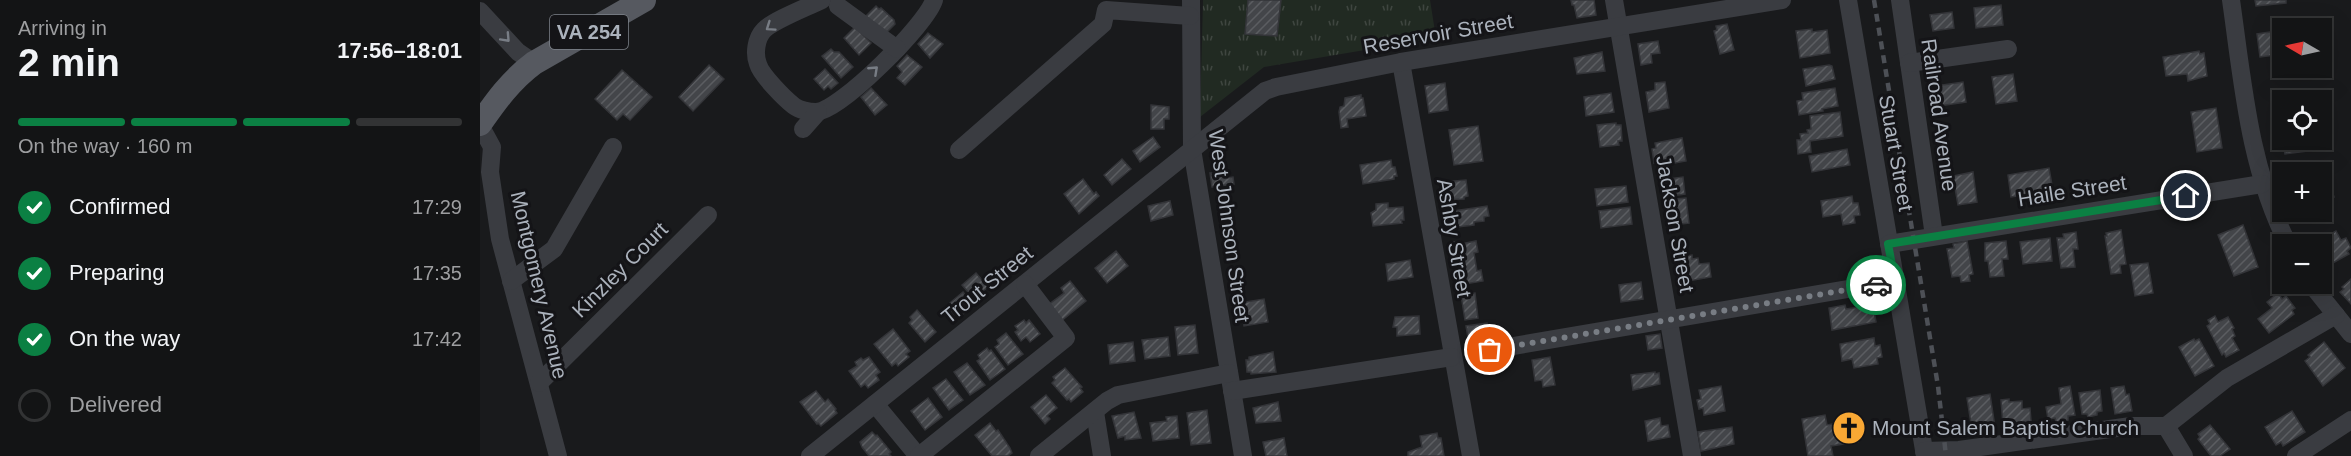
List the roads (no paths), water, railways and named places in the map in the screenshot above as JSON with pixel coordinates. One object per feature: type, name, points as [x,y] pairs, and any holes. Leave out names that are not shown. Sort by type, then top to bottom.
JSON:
[{"type":"main road","name":"VA 254","points":[[480,124],[514,79],[534,63],[644,0]]},
{"type":"street","points":[[897,49],[830,3],[763,31],[756,56],[758,67],[763,74],[795,107],[818,112],[830,109],[897,49],[924,19],[934,0]]},
{"type":"street","name":"Jackson Street","points":[[1614,0],[1692,456]]},
{"type":"street","name":"Reservoir Street","points":[[1192,149],[1265,91],[1276,87],[1401,62],[1782,0]]},
{"type":"street","name":"Stuart Street","points":[[1848,0],[1925,453]]},
{"type":"street","name":"Railroad Avenue","points":[[1900,0],[1934,236]]},
{"type":"street","points":[[2231,0],[2245,106],[2262,184],[2284,234]]},
{"type":"street","points":[[959,150],[1103,24],[1106,10],[1190,8]]},
{"type":"street","name":"West Johnson Street","points":[[1190,8],[1192,149],[1243,456]]},
{"type":"street","points":[[480,11],[518,52],[534,63]]},
{"type":"street","points":[[1909,63],[2008,49]]},
{"type":"street","name":"Ashby Street","points":[[1401,62],[1471,456]]},
{"type":"street","points":[[803,129],[818,112]]},
{"type":"street","name":"Montgomery Avenue","points":[[480,124],[492,147],[490,172],[500,239],[558,456]]},
{"type":"street","points":[[511,281],[554,249],[614,147]]},
{"type":"street","name":"Trout Street","points":[[810,456],[1192,149]]},
{"type":"street","name":"Haile Street","points":[[1888,244],[2262,184]]},
{"type":"street","name":"Kinzley Court","points":[[539,383],[708,215]]},
{"type":"street","points":[[1490,350],[1895,281]]},
{"type":"street","points":[[875,404],[919,456],[1066,338],[1025,284]]},
{"type":"street","points":[[2319,294],[2351,334]]},
{"type":"street","points":[[1925,453],[2131,426],[2165,426],[2227,378],[2336,315]]},
{"type":"street","points":[[1039,456],[1118,395],[1452,357]]},
{"type":"street","points":[[1095,412],[1102,456]]},
{"type":"street","points":[[2296,456],[2351,420]]},
{"type":"street","points":[[2165,426],[2184,456]]},
{"type":"railway","points":[[1874,0],[1938,386],[1946,456]]},
{"type":"place","name":"Mount Salem Baptist Church","points":[[1849,428]]}]
